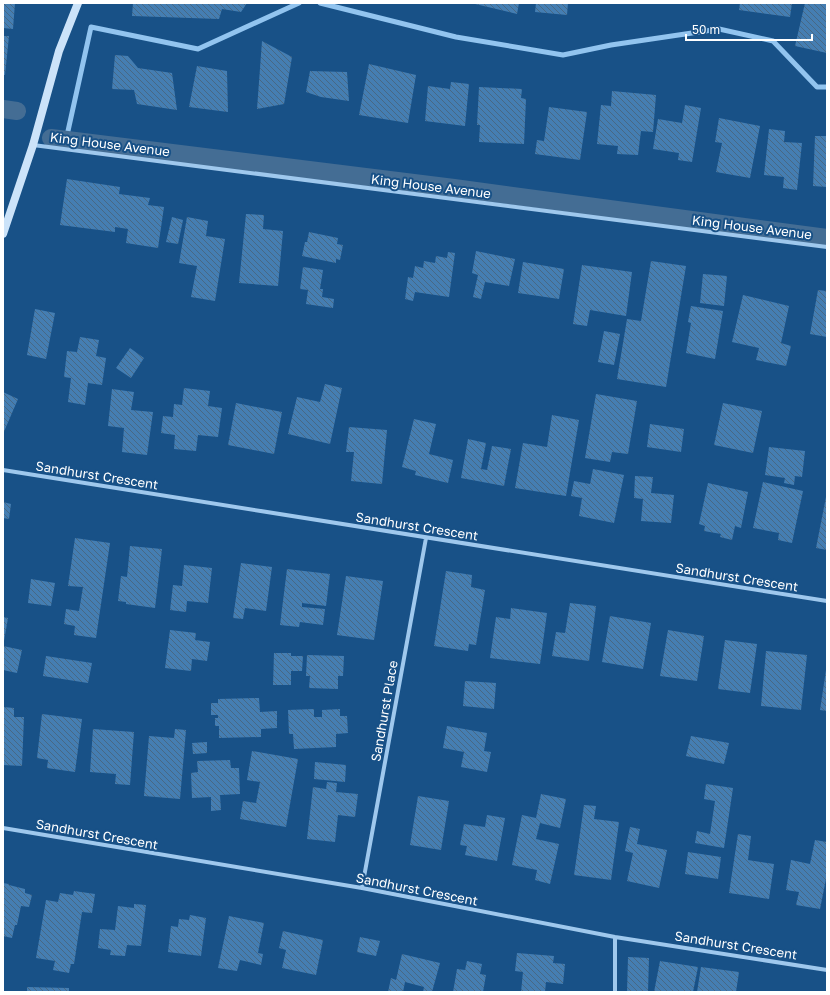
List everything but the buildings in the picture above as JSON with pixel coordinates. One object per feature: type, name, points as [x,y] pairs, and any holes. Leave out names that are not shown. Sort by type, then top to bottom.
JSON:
[{"type":"main road","points":[[3,234],[33,145],[59,51],[78,3]]},
{"type":"street","name":"King House Avenue","points":[[33,145],[827,247]]},
{"type":"street","name":"Sandhurst Crescent","points":[[3,470],[827,601]]},
{"type":"street","name":"Sandhurst Place","points":[[362,888],[426,538]]},
{"type":"street","name":"Sandhurst Crescent","points":[[3,828],[362,888],[615,937],[827,970]]},
{"type":"street","points":[[615,937],[615,992]]},
{"type":"waterway","points":[[66,140],[91,27],[198,49],[299,3]]},
{"type":"waterway","points":[[320,3],[456,37],[563,55],[611,45],[719,29],[773,41],[817,87],[827,87]]},
{"type":"waterway","points":[[3,109],[17,111]]},
{"type":"waterway","points":[[51,138],[454,188],[827,238]]}]
